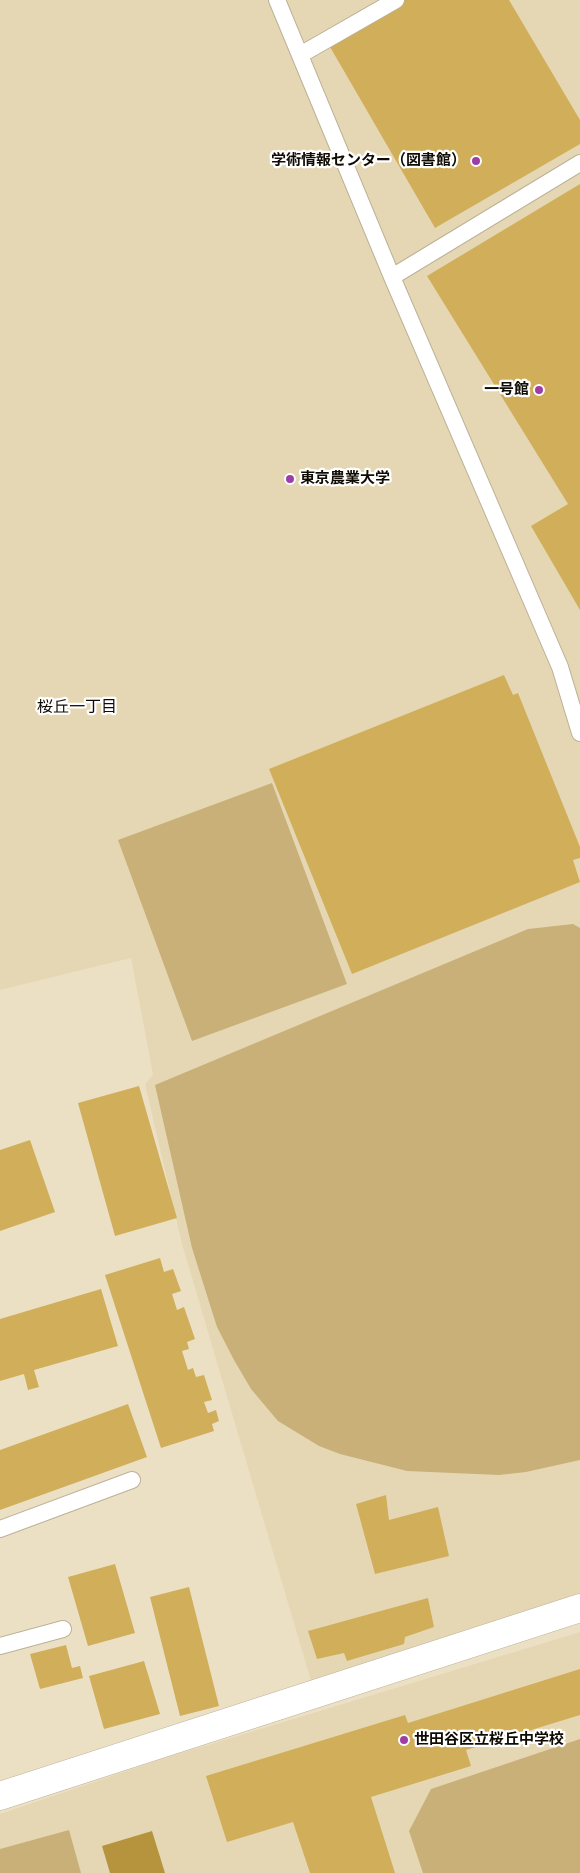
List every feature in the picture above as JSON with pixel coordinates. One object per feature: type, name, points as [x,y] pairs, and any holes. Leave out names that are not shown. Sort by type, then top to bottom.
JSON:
[{"type":"street","points":[[0,1796],[580,1608]]},
{"type":"lane","points":[[277,0],[392,277],[560,667],[580,732]]},
{"type":"lane","points":[[300,55],[396,0]]},
{"type":"lane","points":[[392,277],[580,163]]},
{"type":"lane","points":[[0,1529],[132,1480]]},
{"type":"lane","points":[[0,1646],[63,1629]]},
{"type":"shaded area","name":"東京農業大学","points":[[0,0],[580,0],[580,1596],[311,1681],[182,1244],[145,1084],[153,1075],[131,958],[0,990]]},
{"type":"shaded area","points":[[272,783],[347,984],[192,1041],[118,840]]},
{"type":"shaded area","points":[[573,924],[580,928],[580,1460],[526,1472],[499,1475],[407,1471],[340,1454],[319,1446],[278,1421],[251,1389],[217,1327],[192,1248],[155,1085],[528,929]]},
{"type":"shaded area","name":"世田谷区立桜丘中学校","points":[[580,1632],[580,1873],[0,1873],[0,1814],[165,1758]]},
{"type":"shaded area","points":[[580,1739],[580,1873],[423,1873],[409,1831],[431,1789]]},
{"type":"shaded area","points":[[69,1830],[81,1873],[0,1873],[0,1849]]},
{"type":"shaded area","points":[[152,1831],[165,1873],[110,1873],[102,1846]]},
{"type":"building","points":[[396,0],[509,0],[580,120],[580,144],[435,228],[326,40]]},
{"type":"building","name":"一号館","points":[[580,184],[580,610],[531,526],[568,504],[427,276]]},
{"type":"building","points":[[504,675],[513,695],[518,693],[580,847],[580,858],[573,860],[580,882],[352,974],[269,769]]},
{"type":"building","points":[[139,1086],[177,1218],[115,1236],[78,1103]]},
{"type":"building","points":[[30,1140],[55,1212],[0,1231],[0,1150]]},
{"type":"building","points":[[160,1258],[164,1272],[173,1269],[181,1291],[172,1294],[177,1310],[184,1307],[195,1339],[187,1342],[189,1349],[182,1351],[188,1370],[193,1368],[196,1377],[204,1375],[212,1400],[204,1402],[208,1413],[216,1410],[219,1421],[212,1424],[214,1431],[161,1448],[105,1275]]},
{"type":"building","points":[[101,1289],[118,1346],[34,1370],[39,1387],[28,1390],[24,1374],[0,1381],[0,1319]]},
{"type":"building","points":[[128,1404],[147,1457],[0,1510],[0,1450]]},
{"type":"building","points":[[386,1495],[389,1520],[438,1507],[449,1556],[375,1574],[356,1504]]},
{"type":"building","points":[[115,1564],[135,1633],[88,1646],[68,1577]]},
{"type":"building","points":[[189,1587],[219,1706],[180,1716],[150,1597]]},
{"type":"building","points":[[428,1598],[434,1627],[405,1637],[404,1644],[347,1661],[344,1653],[317,1659],[308,1631]]},
{"type":"building","points":[[66,1645],[72,1668],[80,1666],[83,1678],[40,1689],[30,1654]]},
{"type":"building","points":[[144,1661],[160,1714],[104,1729],[89,1676]]},
{"type":"building","points":[[580,1669],[580,1715],[466,1750],[471,1766],[371,1797],[395,1873],[310,1873],[293,1822],[227,1842],[206,1776],[405,1715],[408,1723]]},
{"type":"place","name":"学術情報センター（図書館）","points":[[476,161]]},
{"type":"place","name":"一号館","points":[[539,390]]},
{"type":"place","name":"東京農業大学","points":[[290,479]]},
{"type":"place","name":"世田谷区立桜丘中学校","points":[[404,1740]]},
{"type":"district","name":"桜丘一丁目","points":[[77,707]]}]
